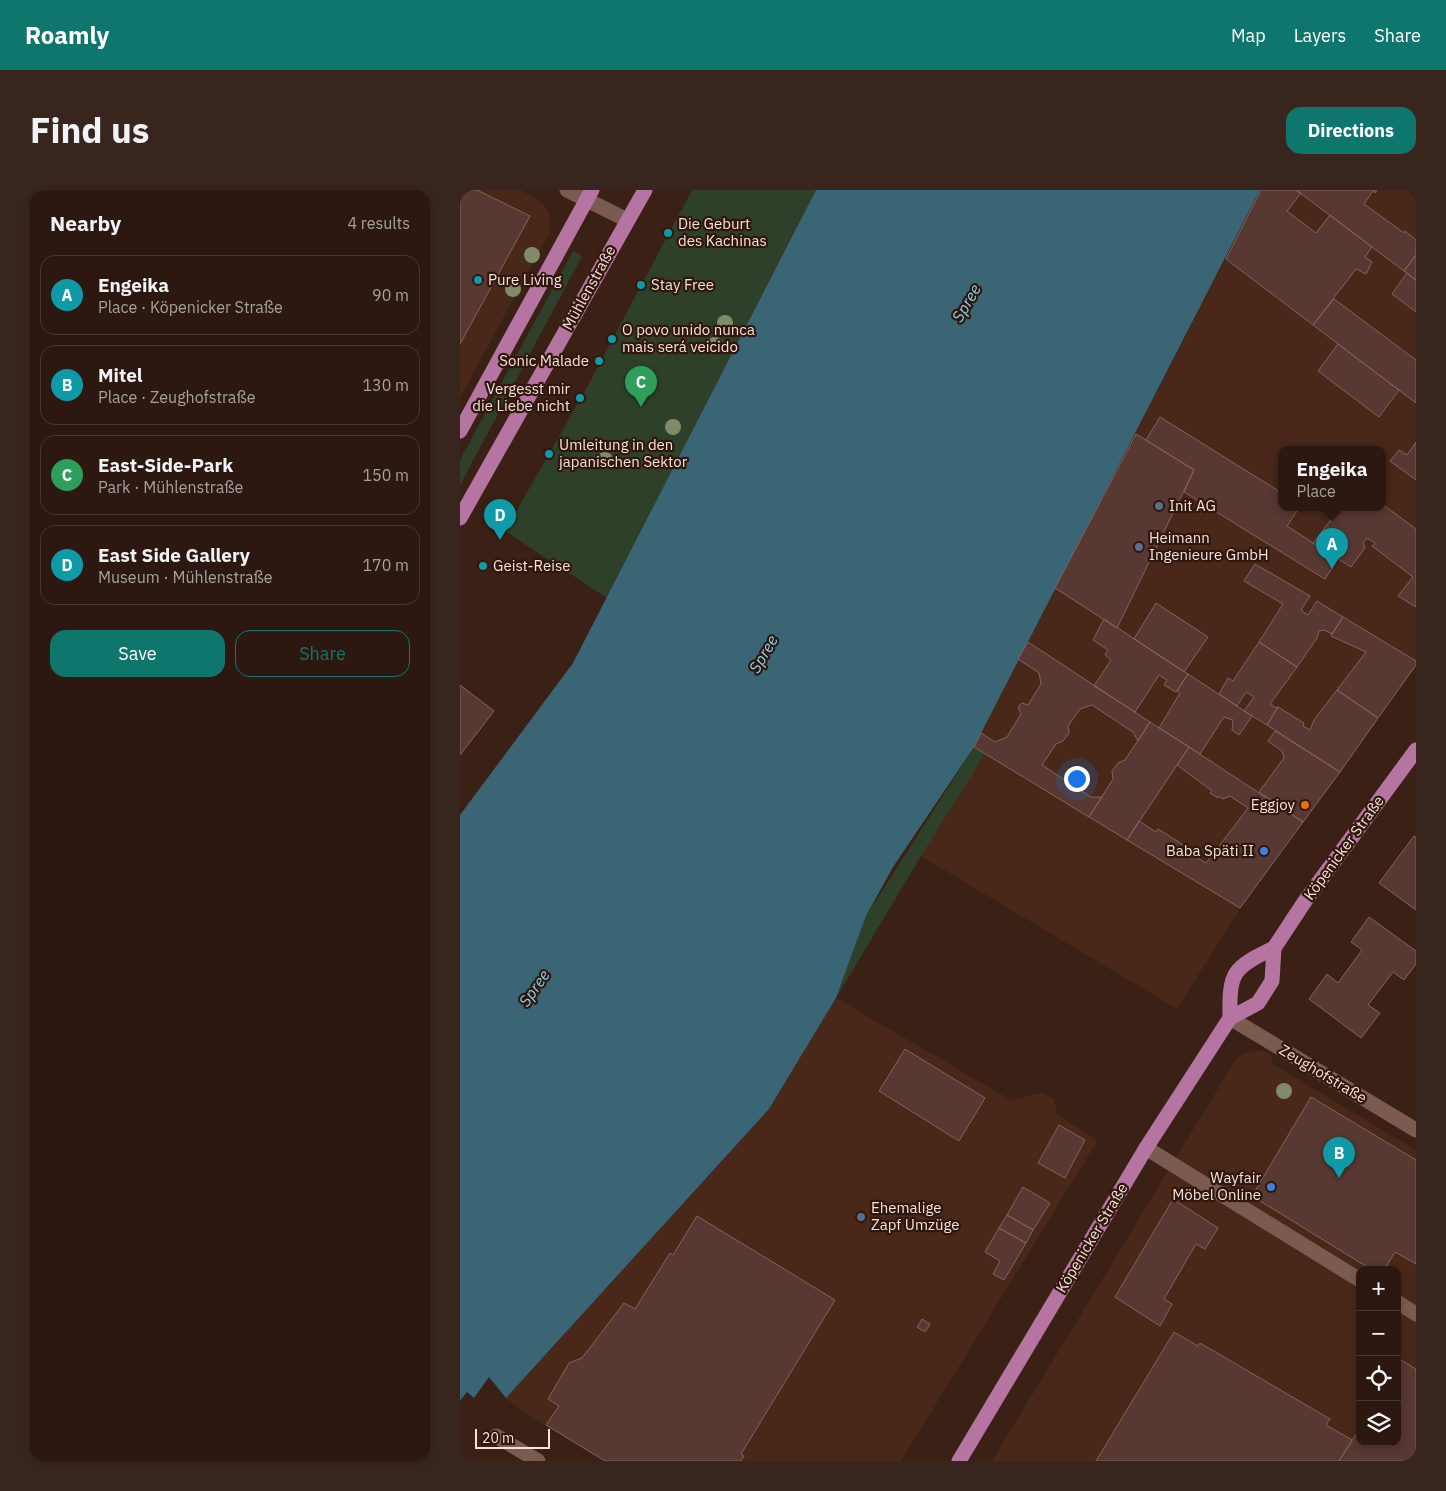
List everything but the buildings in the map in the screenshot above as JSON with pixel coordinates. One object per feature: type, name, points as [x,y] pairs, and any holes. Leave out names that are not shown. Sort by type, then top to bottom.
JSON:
[{"type":"main road","name":"Mühlenstraße","points":[[460,518],[645,190]]},
{"type":"main road","points":[[461,428],[590,195]]},
{"type":"main road","name":"Köpenicker Straße","points":[[959,1461],[1146,1148],[1230,1018],[1258,1003],[1272,981],[1274,948],[1305,901],[1416,750]]},
{"type":"main road","points":[[1230,1018],[1229,986],[1243,963],[1274,948]]},
{"type":"street","points":[[567,190],[590,195],[627,220]]},
{"type":"street","name":"Zeughofstraße","points":[[1230,1018],[1416,1130]]},
{"type":"street","points":[[1146,1148],[1356,1278]]},
{"type":"street","points":[[1401,1305],[1416,1314]]},
{"type":"street","points":[[496,1436],[538,1461]]},
{"type":"shaded area","points":[[460,190],[520,190],[544,205],[548,211],[550,224],[548,236],[460,397]]},
{"type":"shaded area","points":[[1261,190],[1416,190],[1416,665],[1240,908],[1177,1009],[921,856],[985,754],[974,747]]},
{"type":"shaded area","name":"Ehemalige Zapf Umzüge","points":[[836,998],[1011,1100],[1042,1093],[1054,1099],[1057,1115],[1098,1140],[901,1461],[605,1461],[521,1410],[506,1398],[769,1109]]},
{"type":"shaded area","points":[[1252,1051],[1263,1051],[1273,1056],[1271,1063],[1416,1150],[1416,1461],[992,1461],[1236,1059]]},
{"type":"green space","points":[[692,190],[816,190],[607,598],[505,531],[586,389]]},
{"type":"green space","points":[[573,251],[582,256],[460,485],[460,460]]},
{"type":"green space","points":[[974,747],[985,754],[836,998],[866,916]]},
{"type":"water","name":"Spree","points":[[816,190],[1260,190],[974,747],[893,867],[866,916],[836,998],[769,1109],[506,1398],[489,1377],[474,1398],[467,1392],[460,1401],[460,815],[573,663]]},
{"type":"place","name":"Die Geburt des Kachinas","points":[[668,233]]},
{"type":"place","name":"Pure Living","points":[[478,280]]},
{"type":"place","name":"Stay Free","points":[[641,285]]},
{"type":"place","name":"O povo unido nunca mais será veicido","points":[[612,339]]},
{"type":"place","name":"Sonic Malade","points":[[599,361]]},
{"type":"place","name":"Vergesst mir die Liebe nicht","points":[[580,398]]},
{"type":"place","name":"East-Side-Park","points":[[641,407]]},
{"type":"place","name":"Umleitung in den japanischen Sektor","points":[[549,454]]},
{"type":"place","name":"Init AG","points":[[1159,506]]},
{"type":"place","name":"East Side Gallery","points":[[500,540]]},
{"type":"place","name":"Heimann Ingenieure GmbH","points":[[1139,547]]},
{"type":"place","name":"Geist-Reise","points":[[483,566]]},
{"type":"place","name":"Engeika","points":[[1332,569]]},
{"type":"place","name":"Eggjoy","points":[[1305,805]]},
{"type":"place","name":"Baba Späti II","points":[[1264,851]]},
{"type":"place","name":"Mitel","points":[[1339,1178]]},
{"type":"place","name":"Wayfair Möbel Online","points":[[1271,1187]]},
{"type":"place","name":"Ehemalige Zapf Umzüge","points":[[861,1217]]}]
